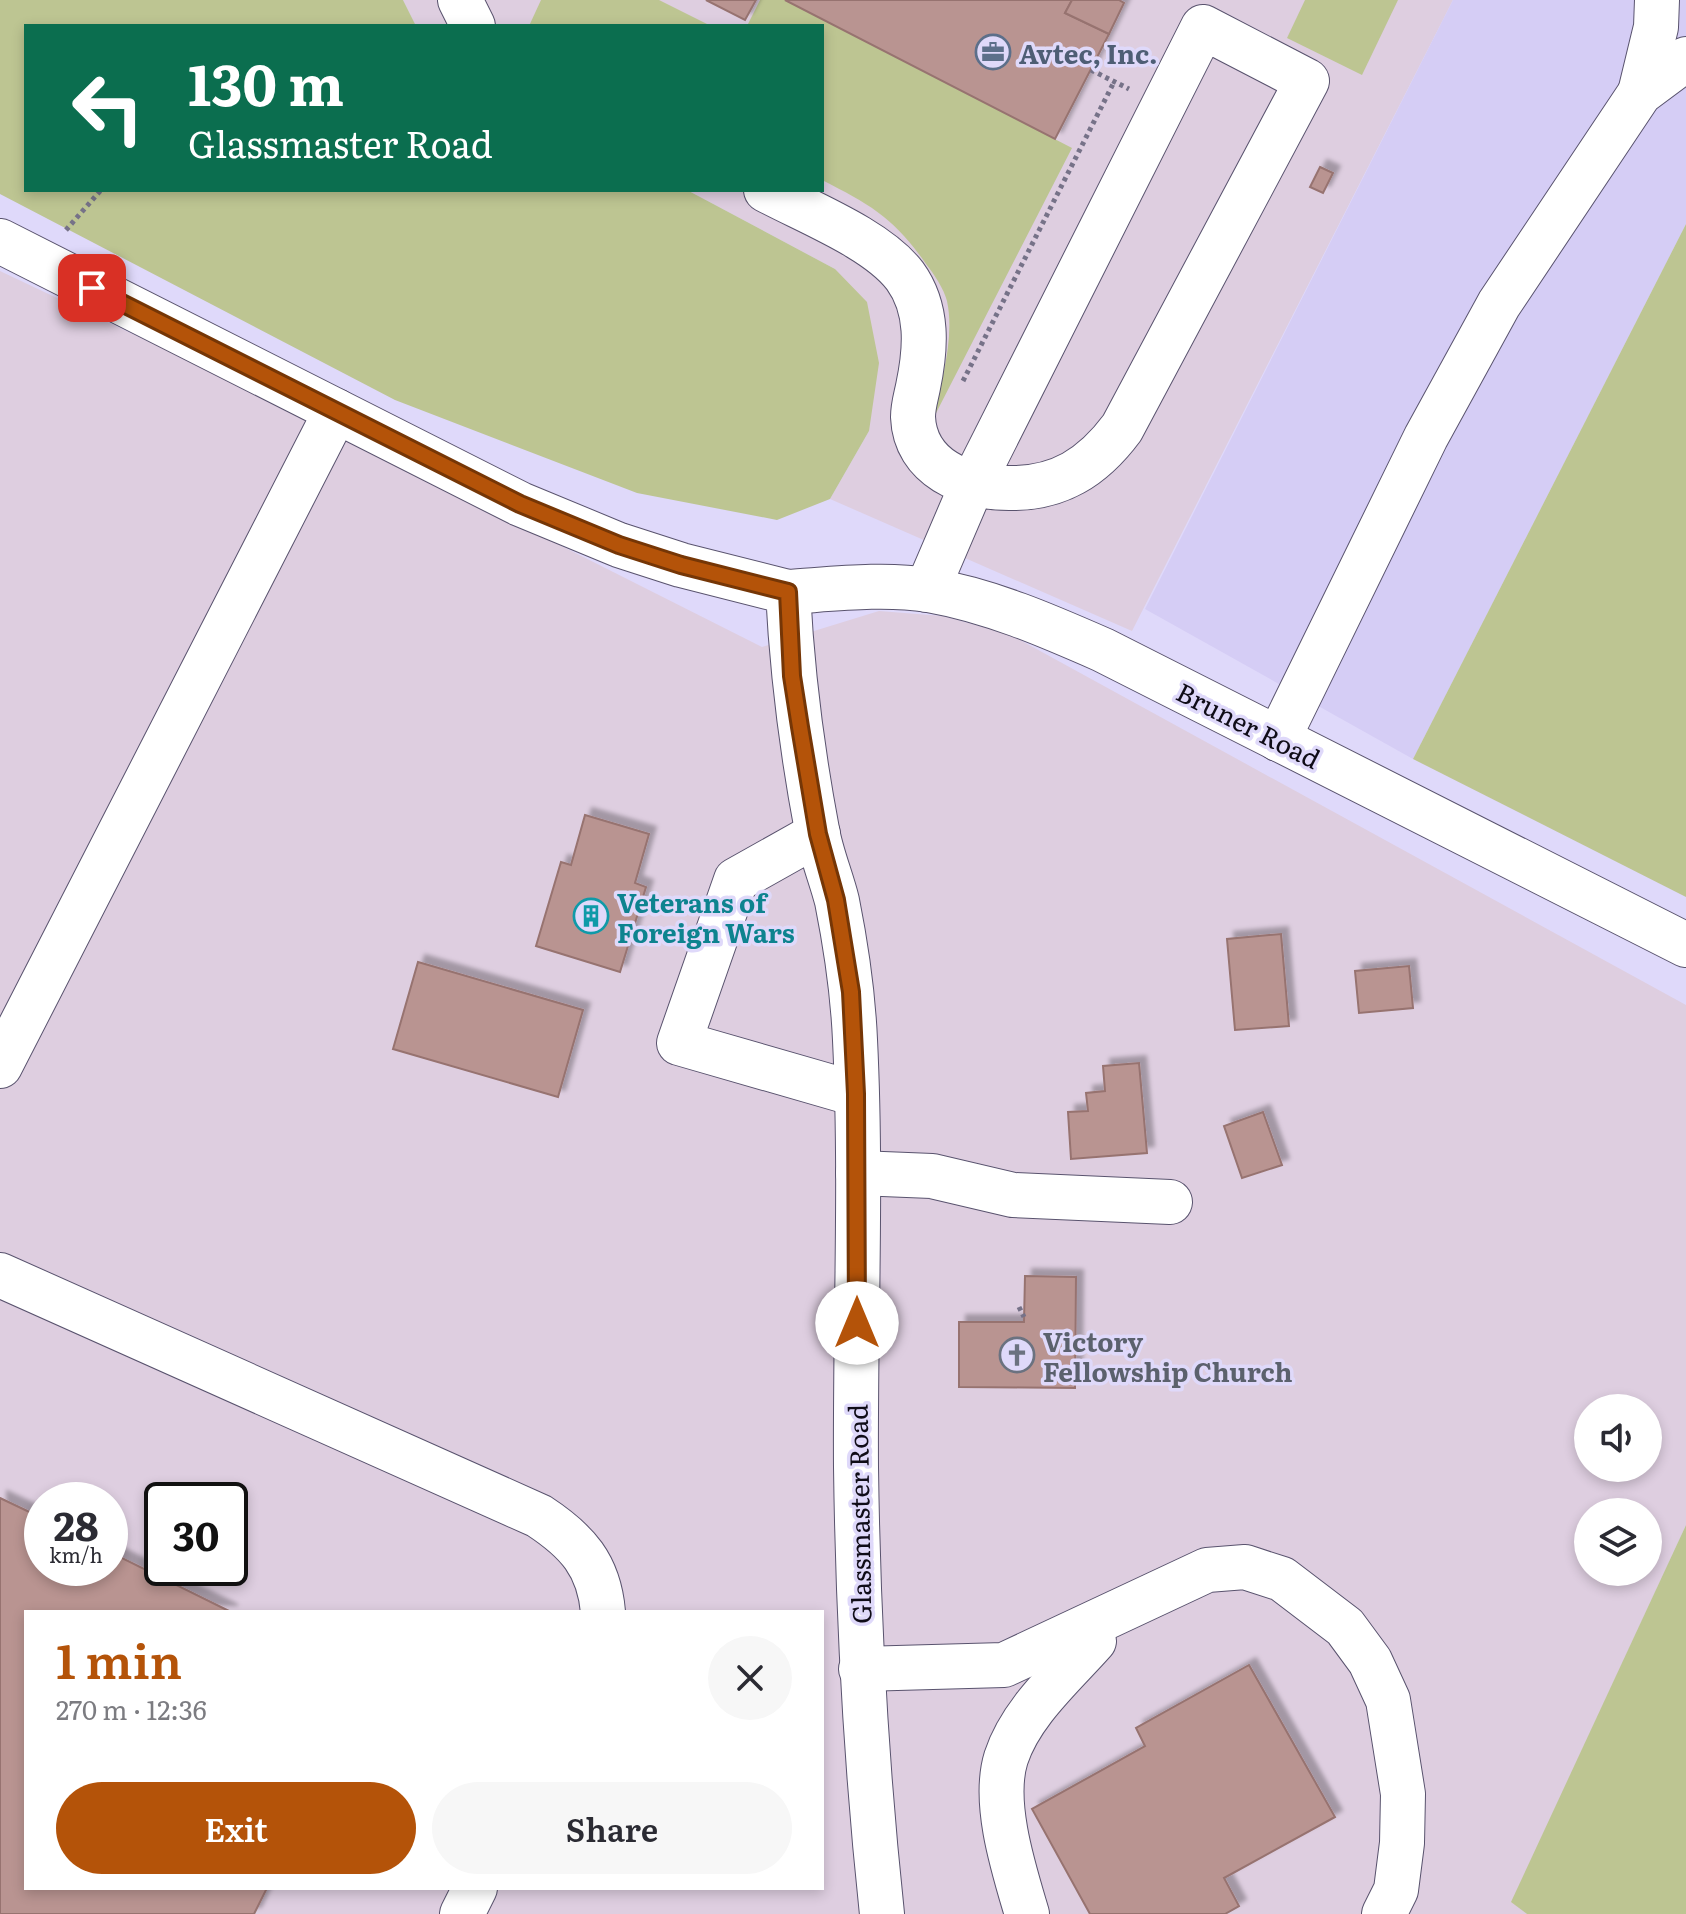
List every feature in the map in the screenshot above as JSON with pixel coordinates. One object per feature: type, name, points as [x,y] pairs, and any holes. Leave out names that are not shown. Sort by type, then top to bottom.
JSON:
[{"type":"street","points":[[460,0],[472,24]]},
{"type":"street","points":[[1640,93],[1656,27],[1657,0]]},
{"type":"street","points":[[770,192],[873,247],[905,276],[915,293],[924,326],[923,355],[913,415],[925,454],[939,468],[972,485],[1026,489],[1051,484],[1078,471],[1104,452],[1122,428],[1307,81],[1210,14],[972,485],[927,590]]},
{"type":"street","points":[[1278,739],[1412,463],[1491,317],[1640,93],[1686,59]]},
{"type":"street","points":[[0,241],[520,504],[619,545],[681,565],[788,592]]},
{"type":"street","points":[[0,1066],[336,411]]},
{"type":"street","name":"Bruner Road","points":[[788,592],[873,587],[927,590],[1026,616],[1103,650],[1686,945]]},
{"type":"street","name":"Glassmaster Road","points":[[788,592],[792,676],[818,834],[836,900],[851,992],[858,1173],[856,1465],[861,1669],[882,1914]]},
{"type":"street","points":[[818,834],[736,880],[679,1043],[856,1094]]},
{"type":"street","points":[[858,1173],[932,1176],[1013,1195],[1170,1202]]},
{"type":"street","points":[[0,1275],[539,1516],[564,1532],[586,1557],[601,1588],[603,1610]]},
{"type":"street","points":[[861,1669],[1004,1665],[1207,1570],[1245,1567],[1282,1579],[1345,1627],[1370,1661],[1388,1700],[1403,1794],[1402,1843],[1396,1890],[1384,1914]]},
{"type":"street","points":[[1027,1914],[1003,1812],[1002,1784],[1006,1758],[1038,1703],[1094,1641],[1087,1627]]},
{"type":"street","points":[[462,1914],[474,1890]]},
{"type":"path","points":[[960,385],[1114,82]]},
{"type":"path","points":[[38,261],[99,192]]},
{"type":"path","points":[[1019,1307],[1024,1317]]},
{"type":"shaded area","points":[[403,0],[1453,0],[1132,631],[830,499],[869,431],[835,269],[691,192],[824,192],[824,24],[415,24]]},
{"type":"shaded area","points":[[1453,0],[1686,0],[1686,224],[1413,759],[1145,609]]},
{"type":"shaded area","points":[[0,271],[280,404],[762,647],[879,611],[943,616],[1009,634],[1686,1005],[1686,1525],[1662,1577],[1662,1498],[1574,1498],[1574,1586],[1658,1586],[1512,1902],[1527,1914],[0,1914]]},
{"type":"green space","points":[[0,0],[403,0],[415,24],[24,24],[24,192],[691,192],[835,269],[867,302],[879,363],[869,431],[830,499],[777,520],[637,493],[395,400],[0,194]]},
{"type":"green space","points":[[541,0],[659,0],[707,24],[530,24]]},
{"type":"green space","points":[[760,0],[785,0],[1072,148],[934,417],[948,344],[947,301],[935,277],[892,224],[868,205],[824,181],[824,24],[748,24]]},
{"type":"green space","points":[[1305,0],[1398,0],[1362,75],[1287,38]]},
{"type":"green space","points":[[1686,224],[1686,897],[1413,759]]},
{"type":"green space","points":[[1686,1525],[1686,1914],[1527,1914],[1511,1902],[1658,1586],[1662,1586],[1662,1577]]},
{"type":"building","points":[[706,0],[756,0],[745,20]]},
{"type":"building","name":"Avtec, Inc.","points":[[785,0],[1072,0],[1065,13],[1109,34],[1055,139]]},
{"type":"building","points":[[1072,0],[1119,0],[1124,3],[1109,34],[1065,13]]},
{"type":"building","points":[[1320,167],[1333,173],[1323,193],[1310,187]]},
{"type":"building","name":"Veterans of Foreign Wars","points":[[585,815],[649,834],[635,883],[646,887],[620,972],[536,946],[561,862],[571,865]]},
{"type":"building","points":[[1281,934],[1289,1026],[1235,1030],[1227,939]]},
{"type":"building","points":[[418,962],[583,1010],[558,1097],[393,1049]]},
{"type":"building","points":[[1409,966],[1413,1008],[1359,1013],[1355,971]]},
{"type":"building","points":[[1139,1063],[1147,1153],[1071,1159],[1068,1112],[1088,1111],[1086,1093],[1105,1091],[1103,1066]]},
{"type":"building","points":[[1263,1112],[1282,1165],[1242,1178],[1224,1126]]},
{"type":"building","name":"Victory Fellowship Church","points":[[1025,1276],[1076,1277],[1075,1388],[959,1387],[959,1322],[1024,1322]]},
{"type":"building","points":[[0,1498],[24,1509],[24,1586],[128,1586],[128,1561],[144,1569],[144,1586],[179,1586],[227,1610],[24,1610],[24,1890],[266,1890],[254,1914],[0,1914]]},
{"type":"building","points":[[1249,1665],[1335,1817],[1224,1878],[1239,1906],[1225,1914],[1090,1914],[1032,1809],[1145,1746],[1136,1728]]},
{"type":"place","name":"Avtec, Inc.","points":[[993,52]]},
{"type":"place","name":"Veterans of Foreign Wars","points":[[591,916]]},
{"type":"place","name":"Victory Fellowship Church","points":[[1017,1355]]},
{"type":"route","points":[[92,288],[520,504],[619,545],[681,565],[788,592],[792,676],[800,727],[818,834],[836,900],[851,992],[858,1173],[857,1323]]}]
